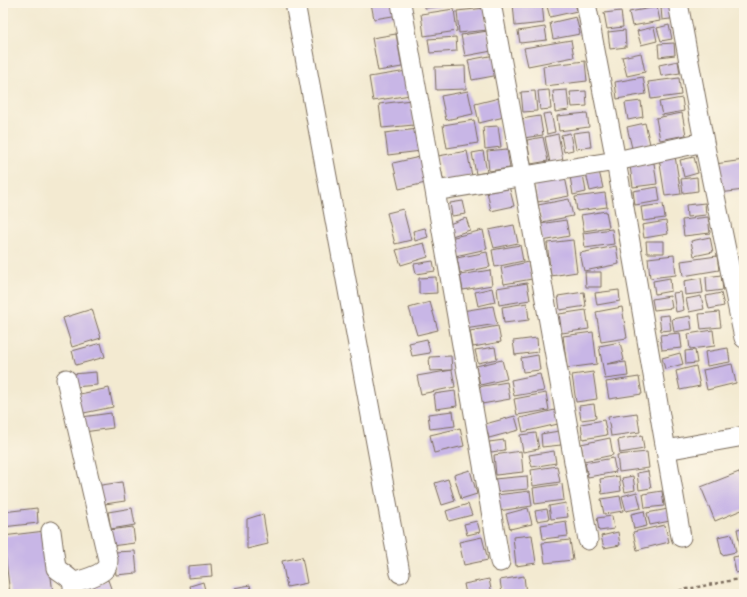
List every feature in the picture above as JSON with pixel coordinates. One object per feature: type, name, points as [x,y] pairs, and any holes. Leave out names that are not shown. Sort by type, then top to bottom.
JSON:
[{"type":"street","points":[[295,3],[400,574]]},
{"type":"street","points":[[401,3],[500,562]]},
{"type":"street","points":[[491,3],[588,540]]},
{"type":"street","points":[[586,3],[616,160],[681,537]]},
{"type":"street","points":[[678,3],[704,142],[744,338]]},
{"type":"street","points":[[435,191],[616,160],[704,142]]},
{"type":"street","points":[[51,531],[56,568],[69,578],[73,589],[105,570],[108,560],[66,379]]},
{"type":"street","points":[[666,450],[744,436]]},
{"type":"path","points":[[662,594],[744,578]]},
{"type":"building","points":[[371,3],[397,3],[399,15],[374,19]]},
{"type":"building","points":[[424,3],[452,3],[452,5],[425,8]]},
{"type":"building","points":[[458,3],[479,3],[479,4],[459,7]]},
{"type":"building","points":[[513,3],[542,3],[544,23],[515,26]]},
{"type":"building","points":[[546,3],[575,3],[577,11],[550,17]]},
{"type":"building","points":[[637,3],[651,3],[652,5],[637,7]]},
{"type":"building","points":[[676,5],[678,18],[662,20],[661,7]]},
{"type":"building","points":[[657,7],[660,21],[632,26],[629,12]]},
{"type":"building","points":[[485,8],[488,30],[459,33],[457,11]]},
{"type":"building","points":[[454,9],[457,31],[424,36],[421,14]]},
{"type":"building","points":[[621,11],[623,27],[607,29],[604,13]]},
{"type":"building","points":[[576,17],[580,34],[553,39],[550,23]]},
{"type":"building","points":[[669,25],[672,39],[661,41],[657,28]]},
{"type":"building","points":[[545,27],[547,40],[520,43],[518,31]]},
{"type":"building","points":[[654,27],[657,41],[641,45],[637,31]]},
{"type":"building","points":[[625,30],[626,47],[610,49],[608,32]]},
{"type":"building","points":[[488,31],[492,51],[465,56],[461,35]]},
{"type":"building","points":[[396,34],[402,67],[378,71],[372,38]]},
{"type":"building","points":[[456,37],[457,51],[430,53],[428,39]]},
{"type":"building","points":[[571,40],[574,57],[528,66],[524,48]]},
{"type":"building","points":[[674,43],[675,55],[659,57],[658,44]]},
{"type":"building","points":[[641,53],[645,72],[627,76],[622,57]]},
{"type":"building","points":[[495,55],[499,75],[472,80],[468,60]]},
{"type":"building","points":[[585,61],[587,81],[545,86],[543,66]]},
{"type":"building","points":[[678,61],[680,73],[661,76],[659,65]]},
{"type":"building","points":[[465,66],[466,89],[436,90],[435,67]]},
{"type":"building","points":[[407,71],[410,95],[373,101],[369,77]]},
{"type":"building","points":[[643,77],[646,94],[617,99],[615,82]]},
{"type":"building","points":[[679,78],[681,95],[651,99],[648,82]]},
{"type":"building","points":[[549,90],[551,109],[540,110],[538,91]]},
{"type":"building","points":[[567,90],[569,110],[555,112],[553,91]]},
{"type":"building","points":[[468,91],[473,114],[446,120],[441,96]]},
{"type":"building","points":[[535,91],[537,111],[523,112],[521,92]]},
{"type":"building","points":[[586,91],[587,106],[572,107],[570,92]]},
{"type":"building","points":[[503,97],[508,116],[479,123],[475,104]]},
{"type":"building","points":[[682,98],[684,111],[662,115],[659,102]]},
{"type":"building","points":[[411,100],[414,125],[382,128],[379,104]]},
{"type":"building","points":[[641,101],[643,117],[628,120],[625,103]]},
{"type":"building","points":[[551,113],[555,132],[547,134],[543,114]]},
{"type":"building","points":[[587,113],[589,127],[559,131],[557,116]]},
{"type":"building","points":[[682,113],[686,135],[660,140],[656,118]]},
{"type":"building","points":[[540,116],[543,135],[524,138],[521,119]]},
{"type":"building","points":[[474,120],[478,143],[447,148],[443,125]]},
{"type":"building","points":[[645,123],[650,144],[632,148],[627,127]]},
{"type":"building","points":[[498,126],[501,147],[485,149],[483,127]]},
{"type":"building","points":[[418,129],[421,151],[388,155],[385,133]]},
{"type":"building","points":[[589,131],[591,147],[576,149],[573,133]]},
{"type":"building","points":[[570,133],[573,150],[564,152],[561,135]]},
{"type":"building","points":[[558,134],[563,160],[550,163],[545,137]]},
{"type":"building","points":[[543,137],[548,161],[531,164],[527,140]]},
{"type":"building","points":[[507,149],[510,168],[489,171],[487,151]]},
{"type":"building","points":[[467,151],[472,176],[444,182],[438,156]]},
{"type":"building","points":[[483,151],[487,172],[476,174],[472,153]]},
{"type":"building","points":[[424,156],[430,182],[399,189],[393,163]]},
{"type":"building","points":[[675,156],[681,194],[665,196],[659,158]]},
{"type":"building","points":[[694,157],[698,173],[684,177],[680,160]]},
{"type":"building","points":[[744,160],[744,190],[719,193],[715,164]]},
{"type":"building","points":[[654,163],[657,184],[633,187],[630,166]]},
{"type":"building","points":[[599,171],[603,188],[590,191],[586,173]]},
{"type":"building","points":[[583,174],[586,192],[573,195],[570,176]]},
{"type":"building","points":[[565,177],[569,196],[538,202],[534,182]]},
{"type":"building","points":[[697,177],[698,191],[683,193],[681,179]]},
{"type":"building","points":[[509,186],[514,206],[491,211],[487,191]]},
{"type":"building","points":[[658,187],[660,201],[635,205],[633,191]]},
{"type":"building","points":[[605,193],[607,207],[577,211],[575,197]]},
{"type":"building","points":[[569,199],[573,216],[542,222],[538,205]]},
{"type":"building","points":[[463,201],[466,214],[452,216],[450,203]]},
{"type":"building","points":[[705,203],[706,215],[687,217],[686,205]]},
{"type":"building","points":[[663,204],[665,218],[643,221],[641,207]]},
{"type":"building","points":[[403,209],[411,240],[395,244],[387,213]]},
{"type":"building","points":[[606,211],[609,227],[584,231],[581,215]]},
{"type":"building","points":[[708,217],[710,233],[684,236],[682,220]]},
{"type":"building","points":[[466,218],[470,230],[452,236],[449,224]]},
{"type":"building","points":[[566,220],[569,236],[543,241],[540,224]]},
{"type":"building","points":[[666,221],[668,234],[644,238],[642,225]]},
{"type":"building","points":[[514,225],[518,243],[494,248],[489,230]]},
{"type":"building","points":[[425,228],[428,237],[415,241],[413,231]]},
{"type":"building","points":[[612,229],[614,244],[585,248],[583,233]]},
{"type":"building","points":[[483,230],[487,249],[455,256],[450,238]]},
{"type":"building","points":[[710,237],[713,252],[694,256],[691,241]]},
{"type":"building","points":[[573,240],[577,272],[551,276],[547,243]]},
{"type":"building","points":[[646,241],[664,241],[664,253],[647,253]]},
{"type":"building","points":[[424,243],[428,257],[401,265],[396,250]]},
{"type":"building","points":[[520,245],[523,261],[495,267],[492,250]]},
{"type":"building","points":[[616,246],[619,264],[584,271],[580,253]]},
{"type":"building","points":[[487,252],[490,267],[460,273],[457,258]]},
{"type":"building","points":[[674,255],[676,275],[650,278],[648,258]]},
{"type":"building","points":[[717,256],[719,270],[683,276],[681,261]]},
{"type":"building","points":[[433,261],[435,271],[416,274],[414,264]]},
{"type":"building","points":[[528,262],[532,279],[504,284],[501,268]]},
{"type":"building","points":[[490,270],[492,285],[463,290],[460,275]]},
{"type":"building","points":[[585,272],[601,272],[601,287],[586,287]]},
{"type":"building","points":[[721,275],[723,290],[707,292],[706,277]]},
{"type":"building","points":[[436,277],[437,293],[419,294],[419,278]]},
{"type":"building","points":[[670,278],[671,291],[655,294],[653,281]]},
{"type":"building","points":[[701,278],[703,293],[685,295],[684,281]]},
{"type":"building","points":[[527,283],[530,300],[499,305],[497,288]]},
{"type":"building","points":[[492,288],[495,302],[478,306],[475,292]]},
{"type":"building","points":[[619,290],[620,301],[597,305],[595,293]]},
{"type":"building","points":[[584,292],[586,306],[560,310],[558,296]]},
{"type":"building","points":[[681,292],[684,310],[676,312],[673,293]]},
{"type":"building","points":[[721,293],[724,306],[709,309],[706,296]]},
{"type":"building","points":[[670,296],[672,308],[654,310],[652,299]]},
{"type":"building","points":[[701,296],[704,309],[689,312],[686,299]]},
{"type":"building","points":[[430,302],[438,330],[417,335],[409,308]]},
{"type":"building","points":[[527,303],[529,320],[504,323],[502,307]]},
{"type":"building","points":[[493,306],[497,324],[465,329],[462,311]]},
{"type":"building","points":[[622,307],[627,338],[601,342],[596,312]]},
{"type":"building","points":[[92,309],[101,338],[72,347],[63,318]]},
{"type":"building","points":[[586,310],[589,329],[562,333],[559,314]]},
{"type":"building","points":[[719,312],[721,327],[701,329],[699,314]]},
{"type":"building","points":[[669,315],[671,330],[661,331],[659,316]]},
{"type":"building","points":[[690,316],[692,329],[674,332],[672,319]]},
{"type":"building","points":[[498,326],[501,342],[473,347],[470,331]]},
{"type":"building","points":[[713,330],[715,346],[690,349],[688,334]]},
{"type":"building","points":[[593,332],[597,364],[567,368],[563,336]]},
{"type":"building","points":[[680,333],[682,348],[662,350],[660,335]]},
{"type":"building","points":[[537,338],[538,352],[515,355],[513,341]]},
{"type":"building","points":[[427,339],[430,353],[412,356],[409,343]]},
{"type":"building","points":[[620,342],[624,360],[607,364],[626,362],[628,376],[605,379],[599,346]]},
{"type":"building","points":[[101,343],[105,357],[76,365],[72,351]]},
{"type":"building","points":[[495,347],[497,359],[478,363],[475,350]]},
{"type":"building","points":[[728,348],[730,362],[707,366],[705,352]]},
{"type":"building","points":[[695,350],[697,363],[686,364],[685,351]]},
{"type":"building","points":[[680,353],[683,364],[665,369],[662,358]]},
{"type":"building","points":[[538,355],[540,370],[523,372],[521,358]]},
{"type":"building","points":[[451,356],[452,370],[430,371],[429,357]]},
{"type":"building","points":[[502,360],[507,379],[480,385],[476,366]]},
{"type":"building","points":[[732,364],[736,383],[707,390],[703,370]]},
{"type":"building","points":[[696,366],[700,386],[680,390],[676,371]]},
{"type":"building","points":[[452,370],[455,387],[421,394],[417,376]]},
{"type":"building","points":[[96,372],[97,385],[74,387],[73,374]]},
{"type":"building","points":[[593,372],[597,399],[576,402],[572,375]]},
{"type":"building","points":[[540,374],[544,391],[514,396],[511,380]]},
{"type":"building","points":[[639,377],[642,394],[609,399],[606,382]]},
{"type":"building","points":[[507,382],[510,399],[482,404],[478,387]]},
{"type":"building","points":[[109,388],[113,407],[79,414],[75,395]]},
{"type":"building","points":[[455,391],[457,406],[436,409],[434,394]]},
{"type":"building","points":[[546,393],[549,410],[517,415],[514,399]]},
{"type":"building","points":[[594,404],[596,418],[581,420],[579,406]]},
{"type":"building","points":[[555,410],[558,424],[523,432],[520,418]]},
{"type":"building","points":[[453,411],[455,426],[430,429],[428,414]]},
{"type":"building","points":[[111,413],[113,428],[84,432],[82,417]]},
{"type":"building","points":[[637,413],[640,432],[611,436],[608,417]]},
{"type":"building","points":[[515,416],[519,430],[489,438],[485,424]]},
{"type":"building","points":[[604,420],[607,435],[583,439],[581,424]]},
{"type":"building","points":[[460,428],[464,446],[434,453],[430,435]]},
{"type":"building","points":[[559,431],[561,445],[542,447],[541,434]]},
{"type":"building","points":[[536,433],[539,449],[523,452],[520,435]]},
{"type":"building","points":[[642,435],[644,449],[620,453],[618,440]]},
{"type":"building","points":[[610,438],[613,455],[584,461],[581,444]]},
{"type":"building","points":[[504,440],[505,450],[491,452],[489,442]]},
{"type":"building","points":[[521,451],[523,472],[496,475],[494,455]]},
{"type":"building","points":[[554,451],[556,463],[532,467],[529,455]]},
{"type":"building","points":[[647,452],[649,468],[619,472],[617,455]]},
{"type":"building","points":[[613,458],[616,472],[588,477],[585,463]]},
{"type":"building","points":[[557,466],[560,482],[533,486],[531,470]]},
{"type":"building","points":[[470,470],[477,494],[461,499],[454,475]]},
{"type":"building","points":[[648,471],[651,488],[639,490],[637,473]]},
{"type":"building","points":[[739,472],[744,483],[744,509],[715,521],[701,487]]},
{"type":"building","points":[[527,476],[528,489],[495,492],[494,479]]},
{"type":"building","points":[[619,476],[621,491],[602,494],[600,479]]},
{"type":"building","points":[[633,476],[635,490],[625,492],[622,478]]},
{"type":"building","points":[[448,479],[455,501],[442,505],[435,483]]},
{"type":"building","points":[[122,482],[125,501],[98,505],[95,486]]},
{"type":"building","points":[[562,484],[564,500],[535,504],[533,488]]},
{"type":"building","points":[[530,491],[532,506],[498,511],[496,495]]},
{"type":"building","points":[[662,491],[664,506],[645,508],[643,494]]},
{"type":"building","points":[[637,492],[641,508],[626,511],[622,496]]},
{"type":"building","points":[[620,496],[623,511],[604,514],[601,499]]},
{"type":"building","points":[[566,503],[568,517],[551,519],[549,506]]},
{"type":"building","points":[[468,504],[472,515],[449,521],[446,511]]},
{"type":"building","points":[[37,508],[38,523],[3,527],[3,512]]},
{"type":"building","points":[[132,508],[135,525],[111,529],[108,512]]},
{"type":"building","points":[[528,508],[532,524],[510,529],[506,514]]},
{"type":"building","points":[[547,509],[549,519],[537,521],[535,511]]},
{"type":"building","points":[[668,509],[670,521],[650,525],[647,513]]},
{"type":"building","points":[[644,511],[647,526],[634,529],[631,514]]},
{"type":"building","points":[[263,514],[268,544],[247,549],[247,519]]},
{"type":"building","points":[[612,516],[614,529],[599,531],[597,518]]},
{"type":"building","points":[[477,521],[480,532],[467,535],[464,524]]},
{"type":"building","points":[[566,521],[568,536],[543,539],[541,525]]},
{"type":"building","points":[[665,525],[669,542],[637,550],[633,532]]},
{"type":"building","points":[[133,527],[135,543],[111,546],[109,530]]},
{"type":"building","points":[[744,528],[744,544],[740,545],[737,529]]},
{"type":"building","points":[[45,531],[53,593],[10,594],[3,536]]},
{"type":"building","points":[[618,532],[620,545],[604,548],[601,536]]},
{"type":"building","points":[[732,534],[736,552],[722,555],[718,537]]},
{"type":"building","points":[[532,535],[536,563],[516,566],[513,537]]},
{"type":"building","points":[[482,537],[488,560],[464,565],[459,542]]},
{"type":"building","points":[[570,540],[573,560],[545,563],[542,543]]},
{"type":"building","points":[[135,551],[137,573],[116,575],[114,552]]},
{"type":"building","points":[[744,555],[744,571],[736,573],[733,557]]},
{"type":"building","points":[[302,557],[307,583],[287,587],[282,561]]},
{"type":"building","points":[[211,564],[212,576],[188,578],[188,566]]},
{"type":"building","points":[[524,576],[526,594],[502,594],[500,580]]},
{"type":"building","points":[[489,579],[492,594],[466,594],[464,584]]},
{"type":"building","points":[[108,580],[113,594],[91,594],[88,586]]},
{"type":"building","points":[[203,582],[206,594],[192,594],[190,586]]},
{"type":"building","points":[[250,585],[252,594],[235,594],[234,588]]}]
